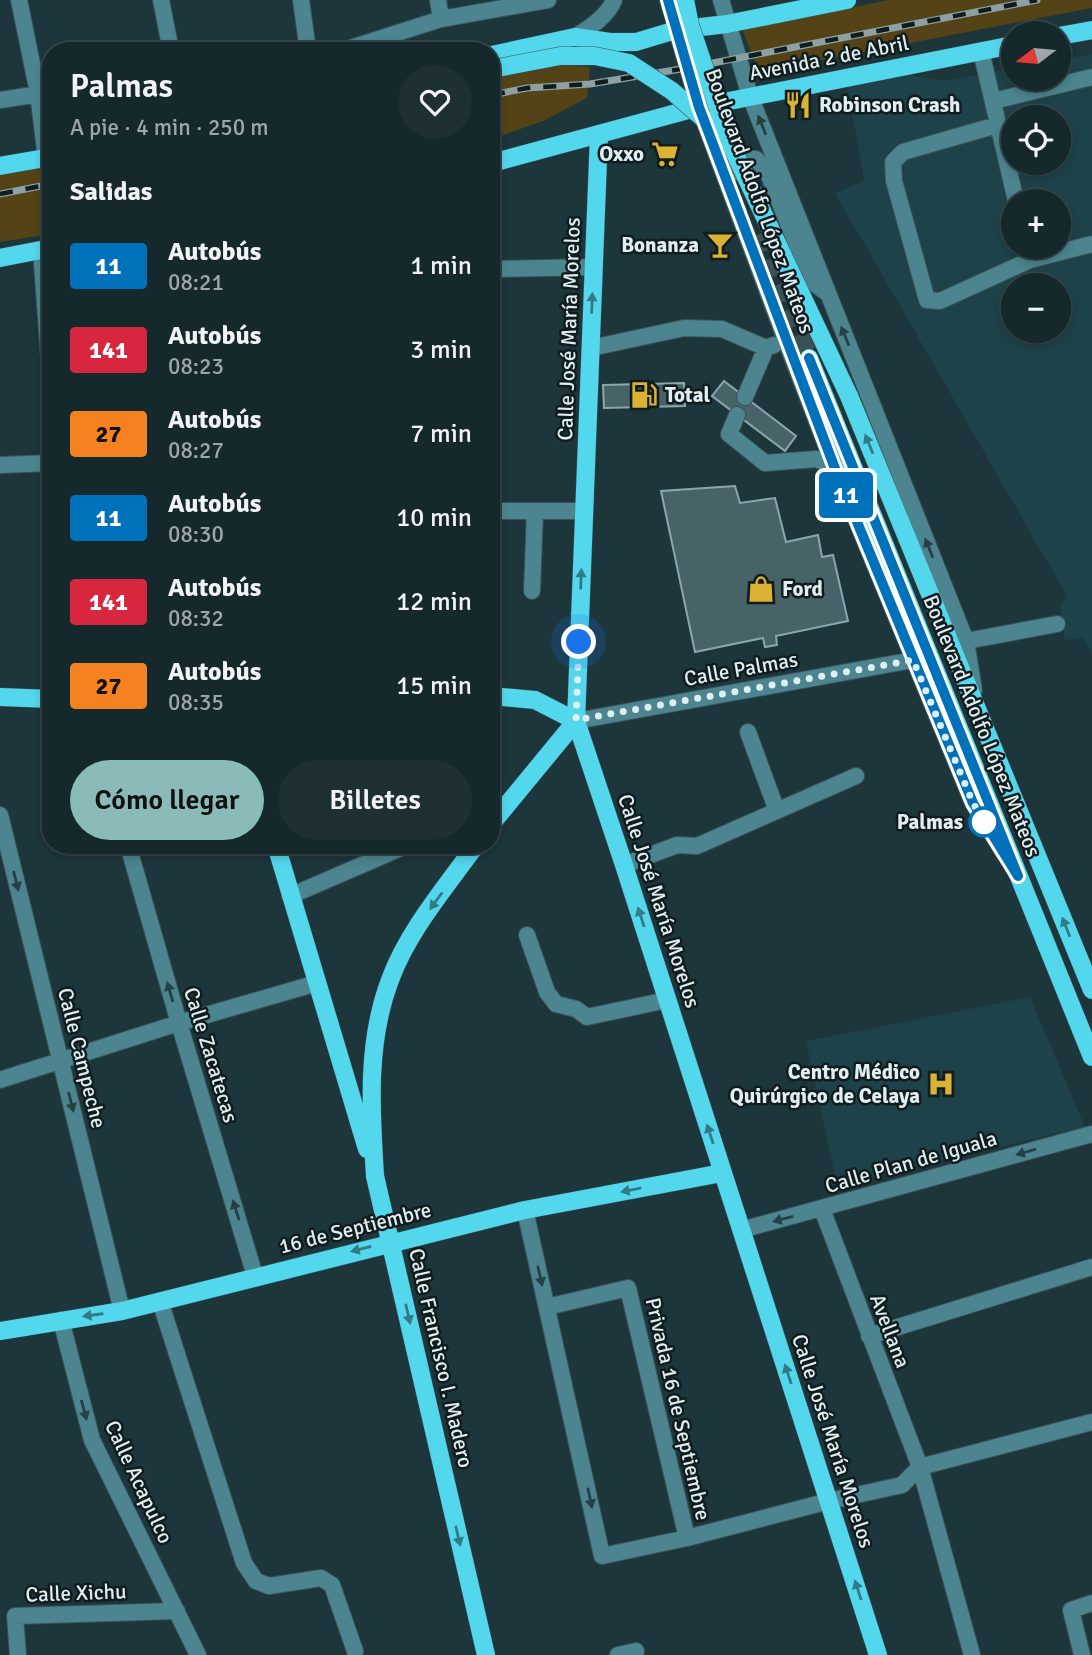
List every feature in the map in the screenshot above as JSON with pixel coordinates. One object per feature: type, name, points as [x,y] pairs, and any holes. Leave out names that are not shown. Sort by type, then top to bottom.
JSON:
[{"type":"main road","name":"Boulevard Adolfo López Mateos","points":[[685,0],[690,26],[729,141],[849,396],[1092,990]]},
{"type":"main road","points":[[500,53],[575,37],[610,42],[636,42],[676,30],[727,24],[847,0]]},
{"type":"main road","points":[[1071,34],[1092,30]]},
{"type":"main road","name":"Avenida 2 de Abril","points":[[500,161],[699,107],[1001,47]]},
{"type":"main road","points":[[500,67],[560,55],[595,56],[629,63],[672,91],[729,141]]},
{"type":"main road","name":"Calle José María Morelos","points":[[600,134],[576,720],[878,1655]]},
{"type":"main road","points":[[0,166],[42,159]]},
{"type":"main road","points":[[0,258],[42,250]]},
{"type":"main road","name":"Boulevard Adolfo López Mateos","points":[[809,358],[1092,1057]]},
{"type":"main road","points":[[0,697],[42,699]]},
{"type":"main road","points":[[500,697],[535,700],[576,720],[500,805]]},
{"type":"main road","points":[[278,854],[375,1176]]},
{"type":"main road","name":"Calle Francisco I. Madero","points":[[469,854],[416,928],[390,980],[374,1038],[371,1104],[375,1176],[486,1655]]},
{"type":"main road","name":"16 de Septiembre","points":[[0,1331],[122,1311],[525,1210],[722,1172]]},
{"type":"street","points":[[19,0],[42,85]]},
{"type":"street","points":[[161,0],[169,42]]},
{"type":"street","points":[[301,0],[307,42]]},
{"type":"street","points":[[438,0],[441,19]]},
{"type":"street","points":[[369,42],[441,19],[548,0]]},
{"type":"street","points":[[575,37],[593,25],[612,6],[614,0]]},
{"type":"street","name":"Boulevard Adolfo López Mateos","points":[[668,0],[699,107],[834,466],[973,803],[1018,876]]},
{"type":"street","name":"Boulevard Adolfo López Mateos","points":[[721,0],[750,96],[966,641],[977,706]]},
{"type":"street","points":[[981,51],[1013,189]]},
{"type":"street","points":[[993,101],[1092,77]]},
{"type":"street","points":[[0,100],[42,92]]},
{"type":"street","points":[[997,125],[903,152],[893,162],[894,181],[927,300],[940,301],[1017,259]]},
{"type":"street","points":[[745,230],[745,202],[735,175],[737,163],[752,158],[763,165],[768,173],[811,281],[829,294]]},
{"type":"street","points":[[1071,247],[1092,244]]},
{"type":"street","points":[[500,270],[594,267]]},
{"type":"street","points":[[591,348],[684,328],[722,329],[766,348],[786,341]]},
{"type":"street","points":[[745,397],[766,348]]},
{"type":"street","points":[[737,415],[729,434],[765,463],[816,459],[834,466]]},
{"type":"street","points":[[0,465],[42,463]]},
{"type":"street","points":[[500,511],[584,512]]},
{"type":"street","points":[[532,591],[535,512]]},
{"type":"street","points":[[966,641],[1057,624]]},
{"type":"street","name":"Calle Palmas","points":[[576,720],[913,660]]},
{"type":"street","points":[[748,733],[777,811]]},
{"type":"street","points":[[624,865],[677,845],[697,846],[856,776]]},
{"type":"street","name":"Calle Campeche","points":[[0,815],[122,1311]]},
{"type":"street","name":"Calle Zacatecas","points":[[131,854],[178,1023],[255,1276]]},
{"type":"street","points":[[290,895],[387,854]]},
{"type":"street","points":[[527,935],[547,992],[555,1004],[576,1009],[587,1017],[667,1000]]},
{"type":"street","points":[[0,1080],[178,1023],[317,983]]},
{"type":"street","name":"Calle Plan de Iguala","points":[[741,1230],[1092,1133]]},
{"type":"street","name":"Avellana","points":[[822,1209],[920,1467],[972,1655]]},
{"type":"street","points":[[525,1210],[603,1556],[902,1485],[920,1467],[1092,1422]]},
{"type":"street","points":[[869,1335],[1092,1267]]},
{"type":"street","name":"Privada 16 de Septiembre","points":[[547,1307],[628,1288],[687,1538]]},
{"type":"street","points":[[160,1301],[244,1563],[256,1581],[269,1586],[321,1578],[332,1585],[355,1651]]},
{"type":"street","name":"Calle Acapulco","points":[[61,1320],[92,1440],[198,1655]]},
{"type":"street","points":[[1082,1655],[1070,1610],[1092,1603]]},
{"type":"street","name":"Calle Xichu","points":[[18,1655],[15,1616],[177,1611]]},
{"type":"street","points":[[618,1655],[636,1651]]},
{"type":"shaded area","points":[[889,0],[1092,0],[1092,8],[1024,21],[1001,21],[1001,25],[759,72],[742,29]]},
{"type":"shaded area","points":[[1092,54],[1092,654],[1083,638],[1065,640],[1060,606],[1067,596],[835,193],[864,181],[847,83],[891,72],[944,81],[1001,70],[1001,91],[1071,91],[1071,58]]},
{"type":"shaded area","points":[[563,65],[590,67],[587,98],[543,121],[500,136],[500,77]]},
{"type":"shaded area","points":[[42,163],[42,235],[0,242],[0,172]]},
{"type":"shaded area","name":"Centro Médico Quirúrgico de Celaya","points":[[1030,997],[1085,1127],[879,1175],[838,1190],[806,1041]]},
{"type":"building","name":"Total","points":[[724,381],[796,436],[785,451],[712,396]]},
{"type":"building","name":"Total","points":[[684,383],[685,406],[604,408],[603,385]]},
{"type":"building","name":"Ford","points":[[735,486],[740,503],[775,498],[786,542],[818,535],[822,557],[833,555],[848,621],[776,636],[777,645],[765,647],[763,638],[695,652],[661,491]]},
{"type":"tunnel","points":[[765,232],[809,358]]},
{"type":"railway","points":[[500,93],[527,88],[590,84],[687,68],[1037,0]]},
{"type":"railway","points":[[0,194],[42,186]]},
{"type":"bus line","name":"11","points":[[668,0],[699,107],[834,466],[973,803],[1018,876],[809,358]]},
{"type":"place","name":"Robinson Crash","points":[[798,105]]},
{"type":"place","name":"Oxxo","points":[[665,154]]},
{"type":"place","name":"Bonanza","points":[[720,245]]},
{"type":"place","name":"Total","points":[[644,395]]},
{"type":"place","name":"Ford","points":[[761,589]]},
{"type":"place","name":"Palmas","points":[[984,822]]},
{"type":"place","name":"Centro Médico Quirúrgico de Celaya","points":[[941,1084]]},
{"type":"route","points":[[579,642],[576,720],[913,660],[973,803],[984,822]]}]
